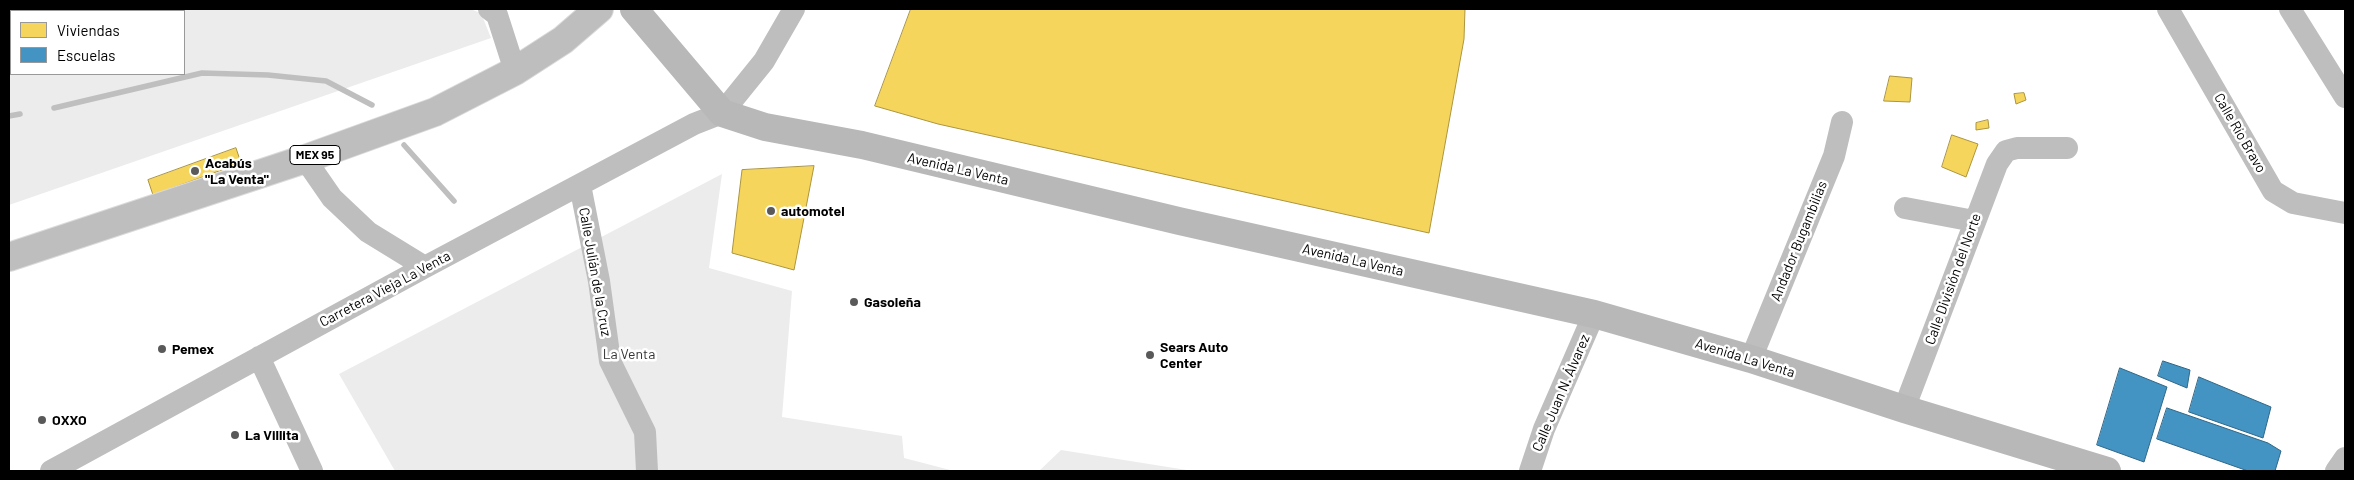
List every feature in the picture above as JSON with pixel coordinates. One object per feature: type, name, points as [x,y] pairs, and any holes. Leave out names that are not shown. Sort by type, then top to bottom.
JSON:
[{"type":"highway","name":"MEX 95","points":[[9,257],[305,159],[435,112],[515,71],[563,40],[599,9]]},
{"type":"main road","points":[[634,9],[722,113]]},
{"type":"main road","name":"Avenida La Venta","points":[[722,113],[765,127],[862,146],[1179,221],[1594,314],[1751,359],[1904,409],[2107,471]]},
{"type":"street","points":[[489,9],[497,15],[515,71]]},
{"type":"street","points":[[722,113],[764,61],[794,9]]},
{"type":"street","name":"Calle Río Bravo","points":[[2168,9],[2273,191],[2293,203],[2345,213]]},
{"type":"street","points":[[2290,9],[2345,97]]},
{"type":"street","name":"Carretera Vieja La Venta","points":[[50,471],[424,267],[694,124],[722,113]]},
{"type":"street","name":"Andador Bugambilias","points":[[1751,359],[1834,156],[1842,122]]},
{"type":"street","name":"Calle División del Norte","points":[[1904,409],[1997,164],[2006,151],[2017,148],[2067,148]]},
{"type":"street","points":[[305,159],[332,198],[368,232],[424,267]]},
{"type":"street","name":"Calle Julián de la Cruz","points":[[580,185],[599,281],[610,361],[645,432],[647,471]]},
{"type":"street","points":[[1905,208],[1974,221]]},
{"type":"street","name":"Calle Juan N. Álvarez","points":[[1530,471],[1544,429],[1594,314]]},
{"type":"street","points":[[259,357],[312,471]]},
{"type":"street","points":[[2336,471],[2345,458]]},
{"type":"green space","points":[[9,9],[470,9],[481,13],[491,38],[9,205]]},
{"type":"green space","name":"La Venta","points":[[722,174],[709,268],[792,291],[782,417],[902,436],[904,458],[954,471],[395,471],[339,374]]},
{"type":"green space","points":[[1061,450],[1193,471],[1039,471]]},
{"type":"building: Viviendas","points":[[911,9],[1465,9],[1464,39],[1429,233],[938,124],[875,106]]},
{"type":"building: Viviendas","points":[[1890,76],[1912,78],[1910,102],[1884,101]]},
{"type":"building: Viviendas","points":[[2024,93],[2026,100],[2016,104],[2014,94]]},
{"type":"building: Viviendas","points":[[1988,120],[1989,128],[1976,130],[1976,123]]},
{"type":"building: Viviendas","points":[[1952,135],[1978,144],[1966,177],[1942,167]]},
{"type":"building: Viviendas","points":[[236,148],[241,163],[153,195],[148,180]]},
{"type":"building: Viviendas","name":"automotel","points":[[814,166],[794,270],[732,253],[742,170]]},
{"type":"building: Escuelas","points":[[2163,361],[2190,370],[2187,388],[2158,376]]},
{"type":"building: Escuelas","points":[[2120,368],[2167,387],[2144,462],[2097,445]]},
{"type":"building: Escuelas","points":[[2199,377],[2271,407],[2263,438],[2189,412]]},
{"type":"building: Escuelas","points":[[2167,408],[2268,443],[2281,451],[2275,471],[2248,471],[2157,439]]},
{"type":"waterway","points":[[54,108],[202,73],[268,75],[326,81],[372,105]]},
{"type":"waterway","points":[[9,116],[20,114]]},
{"type":"waterway","points":[[404,145],[454,201]]},
{"type":"place","name":"Acabús \"La Venta\"","points":[[195,171]]},
{"type":"place","name":"automotel","points":[[771,211]]},
{"type":"place","name":"Gasoleña","points":[[854,302]]},
{"type":"place","name":"Pemex","points":[[162,349]]},
{"type":"place","name":"Sears Auto Center","points":[[1150,355]]},
{"type":"place","name":"OXXO","points":[[42,420]]},
{"type":"place","name":"La Villita","points":[[235,435]]}]
